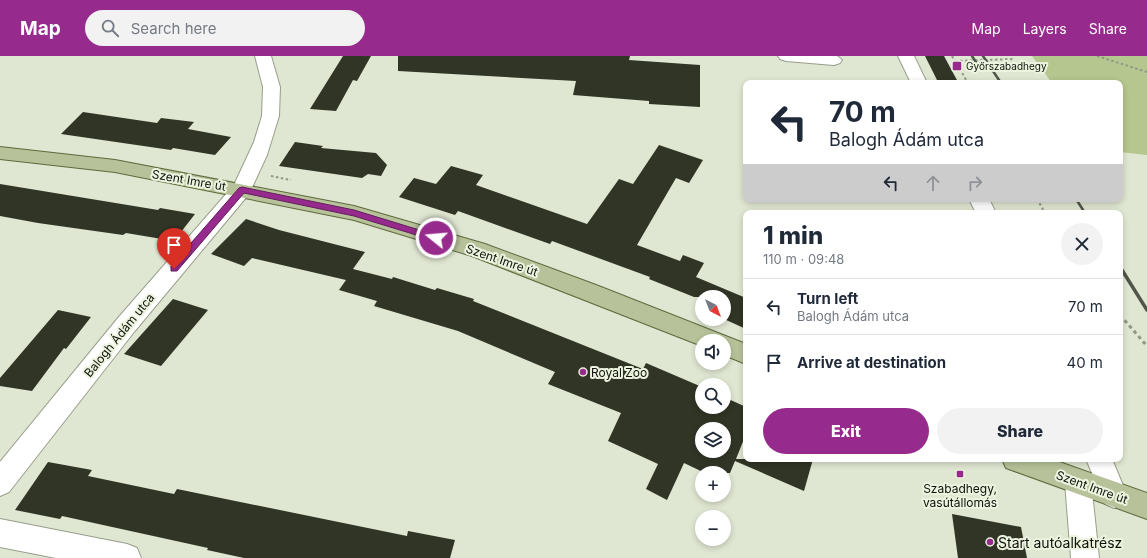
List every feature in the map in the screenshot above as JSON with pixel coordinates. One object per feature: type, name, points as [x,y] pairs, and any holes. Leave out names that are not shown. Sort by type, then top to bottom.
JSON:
[{"type":"main road","name":"Szent Imre út","points":[[0,153],[115,166],[354,213],[478,250],[588,291],[696,334]]},
{"type":"main road","points":[[731,348],[743,353]]},
{"type":"main road","name":"Szent Imre út","points":[[1023,462],[1147,506]]},
{"type":"street","name":"Balogh Ádám utca","points":[[0,483],[126,325],[242,190],[251,172],[268,126],[272,92],[262,56]]},
{"type":"street","points":[[786,56],[834,60]]},
{"type":"street","points":[[906,56],[918,80]]},
{"type":"street","points":[[1100,462],[1114,495]]},
{"type":"street","points":[[1078,482],[1085,558]]},
{"type":"street","points":[[0,533],[127,558]]},
{"type":"path","points":[[952,56],[966,80]]},
{"type":"path","points":[[1097,56],[1147,72]]},
{"type":"path","points":[[955,61],[1015,59]]},
{"type":"path","points":[[1123,318],[1147,346]]},
{"type":"green space","points":[[1032,56],[1147,56],[1147,155],[1123,152],[1123,80],[1050,80]]},
{"type":"building","points":[[343,56],[371,56],[357,81],[353,80],[336,111],[310,109]]},
{"type":"building","points":[[398,56],[630,56],[629,60],[700,65],[700,107],[649,104],[649,101],[573,95],[576,81],[398,71]]},
{"type":"building","points":[[925,56],[944,56],[957,80],[937,80]]},
{"type":"building","points":[[83,112],[157,123],[161,118],[194,122],[188,129],[231,137],[215,155],[173,148],[171,150],[61,134]]},
{"type":"building","points":[[295,142],[323,146],[321,148],[376,153],[387,165],[381,176],[368,174],[362,178],[279,166]]},
{"type":"building","points":[[659,145],[703,160],[689,183],[676,178],[637,245],[680,261],[683,255],[704,263],[696,277],[727,290],[695,290],[694,297],[649,279],[650,277],[552,241],[550,244],[458,211],[455,215],[399,197],[414,178],[436,184],[451,166],[483,175],[476,185],[587,224],[619,179],[633,184]]},
{"type":"building","points":[[0,184],[158,210],[160,208],[195,214],[174,241],[126,233],[123,235],[38,223],[0,216]]},
{"type":"building","points":[[246,219],[279,230],[365,252],[353,269],[392,279],[393,277],[435,290],[437,288],[474,299],[473,301],[643,369],[646,363],[695,384],[695,414],[731,414],[731,400],[743,406],[743,442],[736,459],[743,459],[743,462],[812,462],[804,491],[735,461],[731,471],[731,466],[695,466],[695,468],[684,463],[667,500],[646,489],[658,464],[608,441],[621,413],[548,384],[555,372],[458,331],[374,306],[377,301],[339,290],[346,280],[252,258],[244,266],[211,254]]},
{"type":"building","points":[[731,292],[743,297],[743,328],[731,322]]},
{"type":"building","points":[[173,299],[208,310],[161,366],[124,354]]},
{"type":"building","points":[[58,310],[91,317],[66,349],[64,348],[32,391],[0,386],[0,378]]},
{"type":"building","points":[[48,462],[92,470],[88,476],[174,494],[177,489],[407,536],[408,531],[455,540],[450,558],[244,558],[207,550],[208,548],[62,516],[60,519],[15,510]]},
{"type":"building","name":"Start autóalkatrész","points":[[952,514],[1021,527],[1027,558],[958,558]]},
{"type":"railway","points":[[972,56],[981,70]]},
{"type":"railway","points":[[983,56],[999,80]]},
{"type":"railway","points":[[1078,202],[1083,210]]},
{"type":"railway","points":[[1123,272],[1147,310]]},
{"type":"place","name":"Győrszabadhegy","points":[[957,66]]},
{"type":"place","name":"Royal Zoo","points":[[583,372]]},
{"type":"place","name":"Szabadhegy, vasútállomás","points":[[960,474]]},
{"type":"place","name":"Start autóalkatrész","points":[[990,542]]},
{"type":"route","points":[[174,269],[242,190],[354,213],[436,238]]}]
